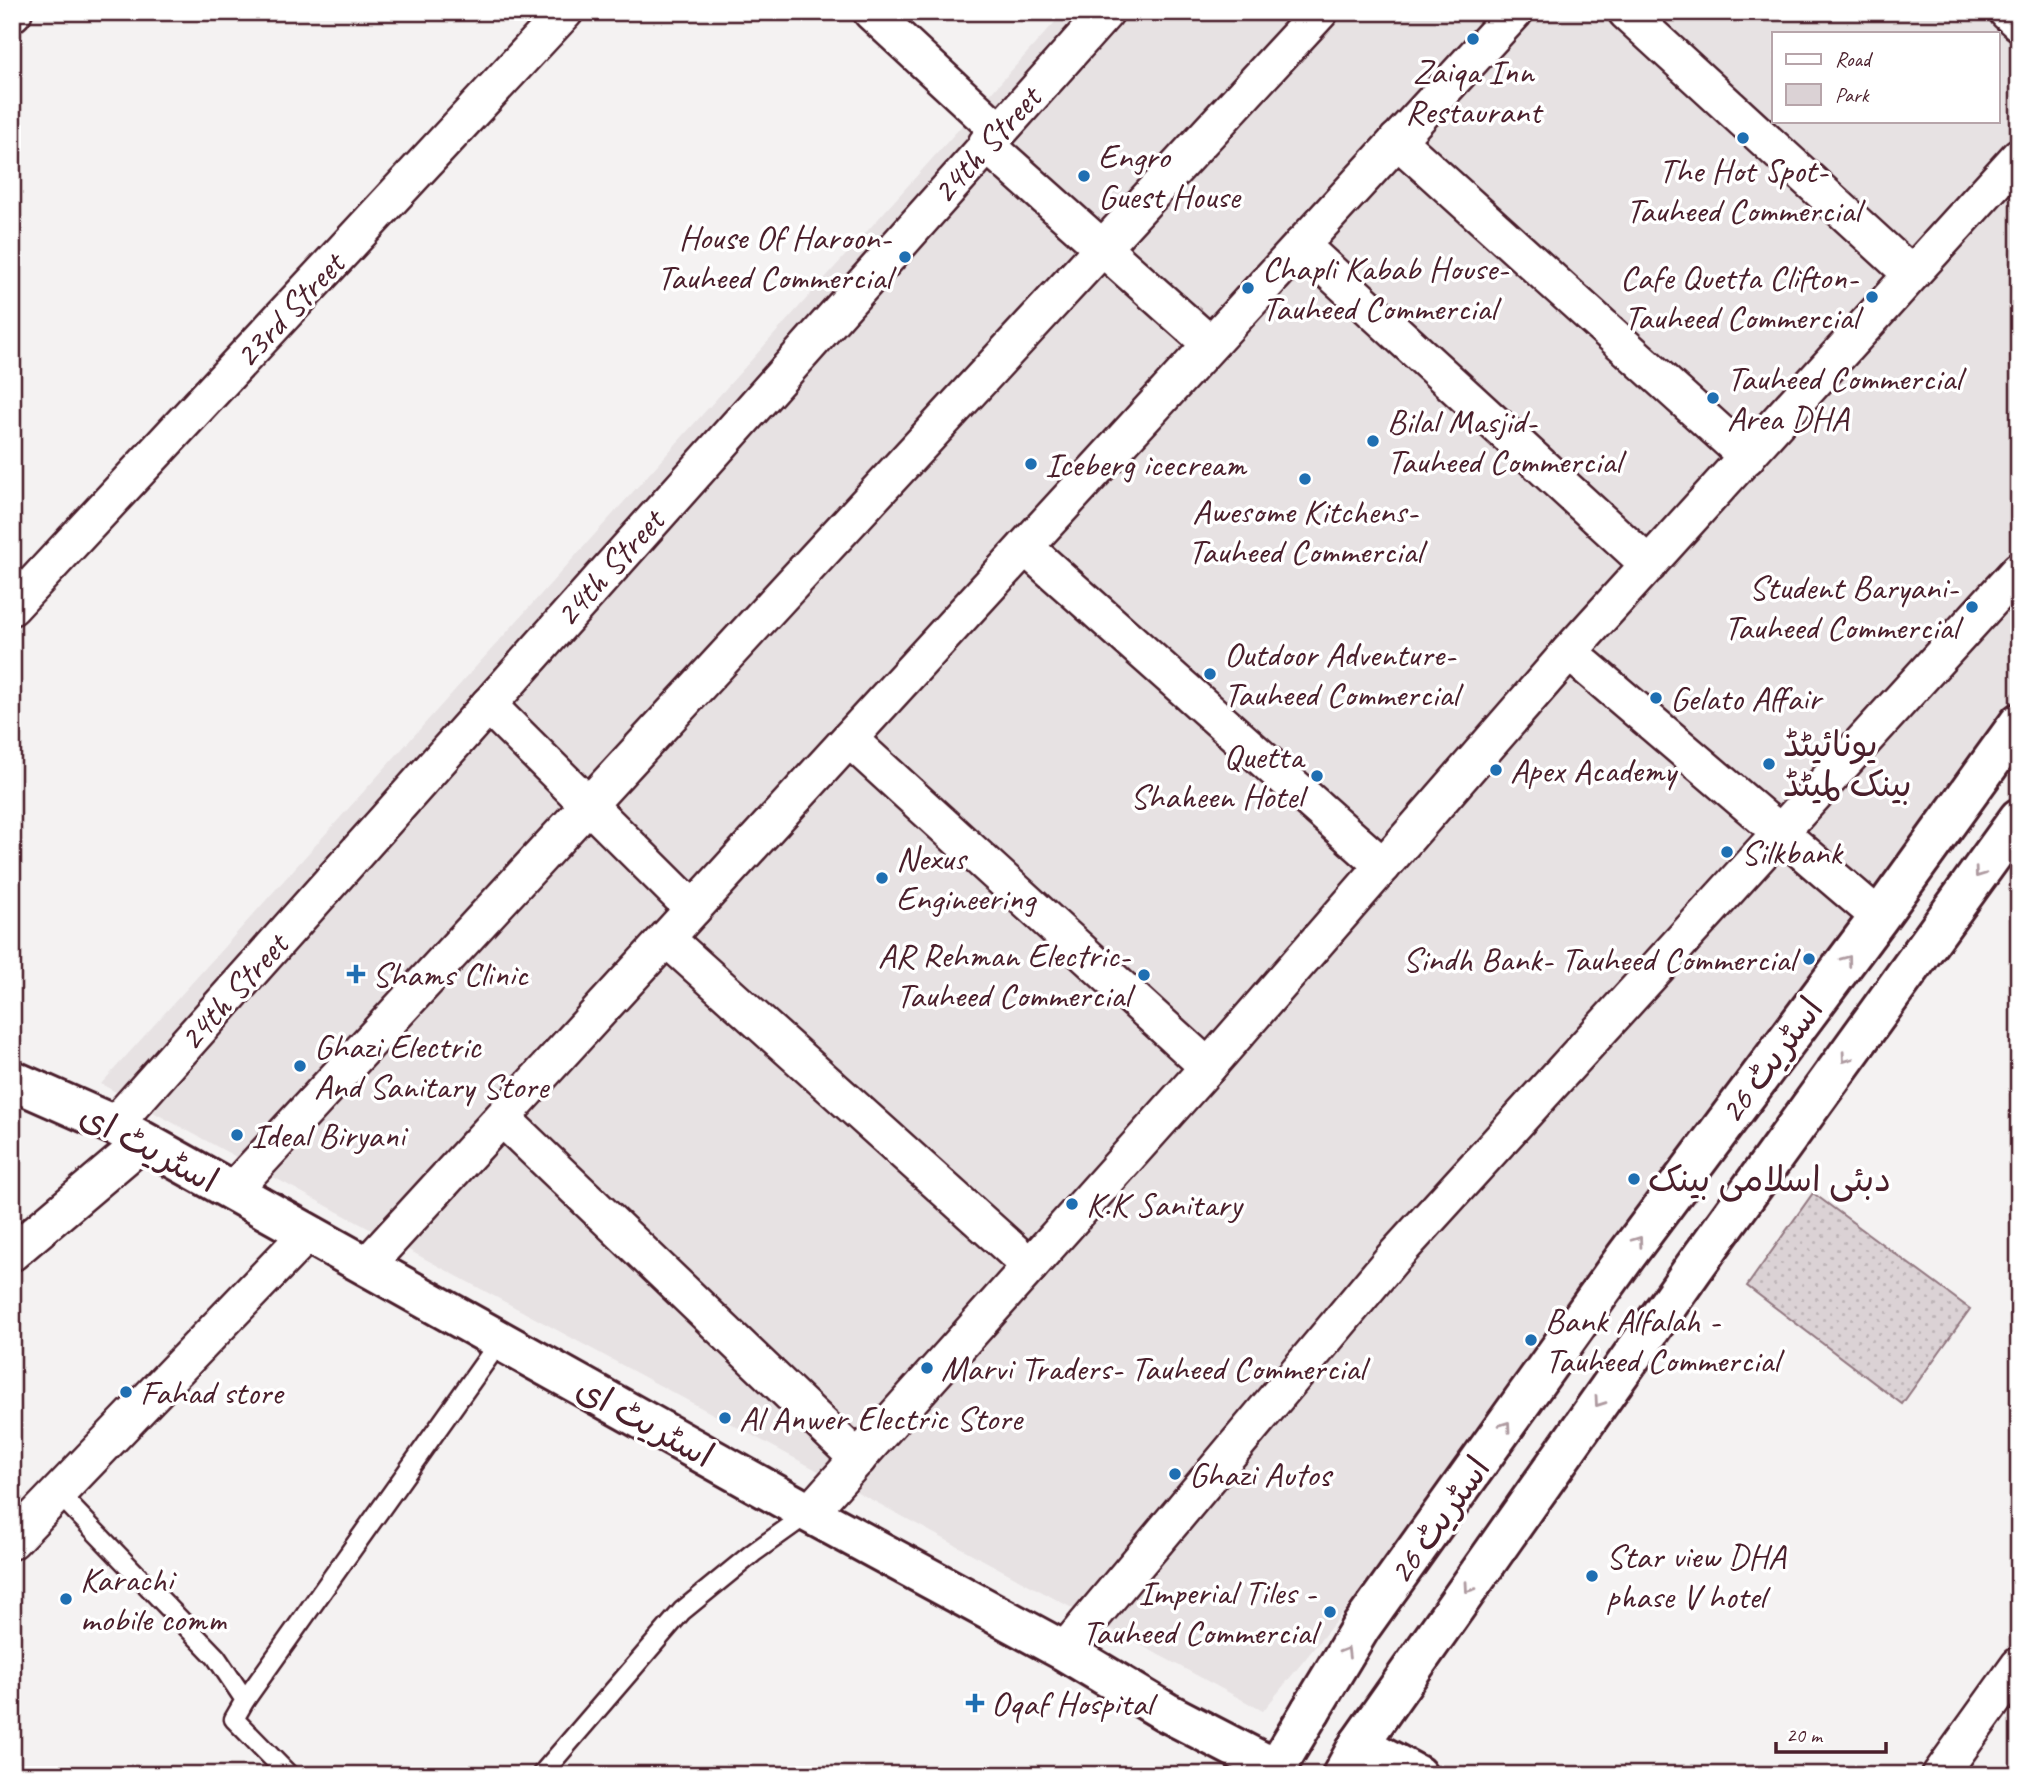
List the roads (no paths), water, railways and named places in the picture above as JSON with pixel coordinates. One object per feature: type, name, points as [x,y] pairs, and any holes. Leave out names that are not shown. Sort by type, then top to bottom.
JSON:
[{"type":"main road","name":"اسٹریٹ 26","points":[[1274,1772],[1361,1627],[1626,1256],[1879,917],[2019,723]]},
{"type":"main road","name":"اسٹریٹ 26","points":[[1351,1759],[1693,1269],[2019,818]]},
{"type":"main road","name":"اسٹریٹ ای","points":[[12,1080],[129,1134],[809,1513],[1064,1651],[1274,1772]]},
{"type":"main road","points":[[1351,1759],[1417,1775]]},
{"type":"street","name":"23rd Street","points":[[12,607],[565,12]]},
{"type":"street","points":[[871,12],[1104,249],[1210,344]]},
{"type":"street","name":"24th Street","points":[[12,1253],[129,1134],[488,705],[1105,12]]},
{"type":"street","points":[[232,1191],[1320,12]]},
{"type":"street","points":[[366,1266],[1515,12]]},
{"type":"street","points":[[1626,12],[1911,274]]},
{"type":"street","points":[[2007,12],[2019,23]]},
{"type":"street","points":[[1397,141],[1746,457]]},
{"type":"street","points":[[809,1513],[1208,1067],[1569,652],[2019,156]]},
{"type":"street","points":[[1301,245],[1649,565]]},
{"type":"street","points":[[1025,547],[1382,866]]},
{"type":"street","points":[[1064,1651],[1392,1259],[2019,570]]},
{"type":"street","points":[[1569,652],[1879,917]]},
{"type":"street","points":[[488,705],[591,804],[693,909]]},
{"type":"street","points":[[849,739],[1208,1067]]},
{"type":"street","points":[[667,939],[1030,1266]]},
{"type":"street","points":[[502,1118],[858,1459]]},
{"type":"street","points":[[12,1541],[307,1234]]},
{"type":"street","points":[[1940,1775],[2019,1665]]},
{"type":"lane","points":[[289,1775],[234,1719],[500,1341]]},
{"type":"lane","points":[[58,1493],[216,1657],[245,1700]]},
{"type":"lane","points":[[541,1775],[682,1611],[753,1553],[809,1513]]},
{"type":"place","name":"Zaiqa Inn Restaurant","points":[[1473,39]]},
{"type":"place","name":"The Hot Spot- Tauheed Commercial","points":[[1743,138]]},
{"type":"place","name":"Engro Guest House","points":[[1084,176]]},
{"type":"place","name":"House Of Haroon- Tauheed Commercial","points":[[905,257]]},
{"type":"place","name":"Chapli Kabab House- Tauheed Commercial","points":[[1248,288]]},
{"type":"place","name":"Cafe Quetta Clifton- Tauheed Commercial","points":[[1872,297]]},
{"type":"place","name":"Tauheed Commercial Area DHA","points":[[1713,398]]},
{"type":"place","name":"Bilal Masjid- Tauheed Commercial","points":[[1373,441]]},
{"type":"place","name":"Iceberg icecream","points":[[1031,464]]},
{"type":"place","name":"Awesome Kitchens- Tauheed Commercial","points":[[1305,479]]},
{"type":"place","name":"Student Baryani- Tauheed Commercial","points":[[1972,607]]},
{"type":"place","name":"Outdoor Adventure- Tauheed Commercial","points":[[1210,674]]},
{"type":"place","name":"Gelato Affair","points":[[1656,698]]},
{"type":"place","name":"یونائیٹڈ بینک لمیٹڈ","points":[[1769,764]]},
{"type":"place","name":"Apex Academy","points":[[1496,770]]},
{"type":"place","name":"Quetta Shaheen Hotel","points":[[1317,776]]},
{"type":"place","name":"Silkbank","points":[[1727,852]]},
{"type":"place","name":"Nexus Engineering","points":[[882,878]]},
{"type":"place","name":"Sindh Bank- Tauheed Commercial","points":[[1809,959]]},
{"type":"place","name":"Shams Clinic","points":[[356,974]]},
{"type":"place","name":"AR Rehman Electric- Tauheed Commercial","points":[[1144,975]]},
{"type":"place","name":"Ghazi Electric And Sanitary Store","points":[[300,1066]]},
{"type":"place","name":"Ideal Biryani","points":[[237,1135]]},
{"type":"place","name":"دبئی اسلامی بینک","points":[[1634,1179]]},
{"type":"place","name":"K.K Sanitary","points":[[1072,1204]]},
{"type":"place","name":"Bank Alfalah - Tauheed Commercial","points":[[1531,1340]]},
{"type":"place","name":"Marvi Traders- Tauheed Commercial","points":[[927,1368]]},
{"type":"place","name":"Fahad store","points":[[126,1392]]},
{"type":"place","name":"Al Anwer Electric Store","points":[[725,1418]]},
{"type":"place","name":"Ghazi Autos","points":[[1175,1474]]},
{"type":"place","name":"Star view DHA phase V hotel","points":[[1592,1576]]},
{"type":"place","name":"Karachi mobile comm","points":[[66,1599]]},
{"type":"place","name":"Imperial Tiles - Tauheed Commercial","points":[[1330,1612]]},
{"type":"place","name":"Oqaf Hospital","points":[[975,1703]]}]
